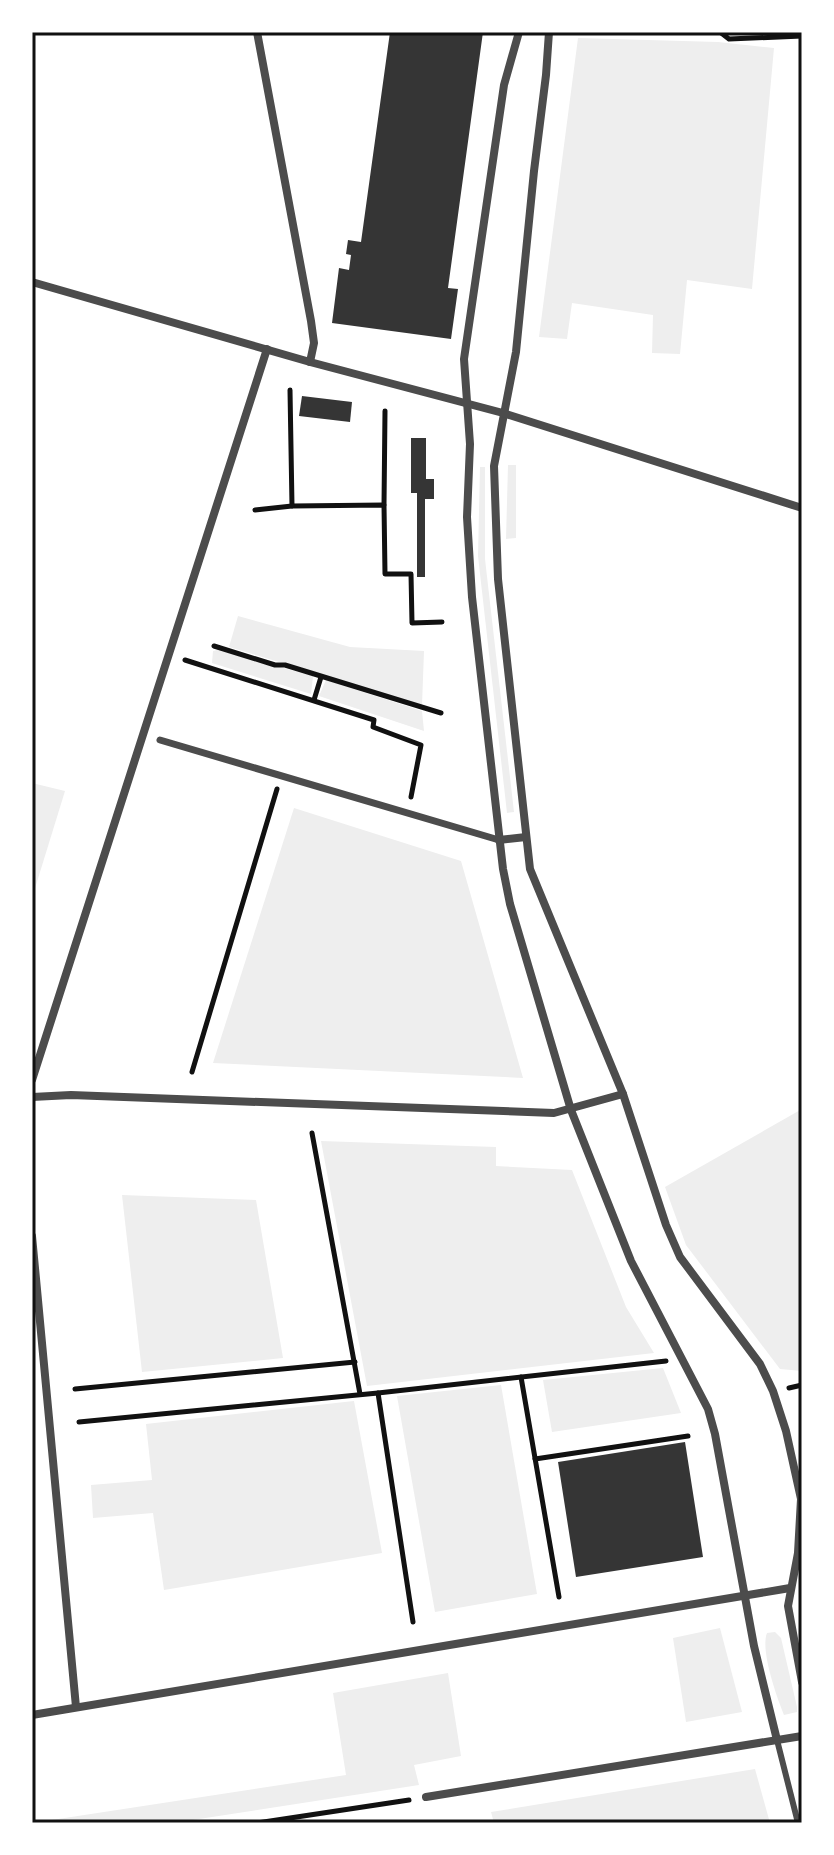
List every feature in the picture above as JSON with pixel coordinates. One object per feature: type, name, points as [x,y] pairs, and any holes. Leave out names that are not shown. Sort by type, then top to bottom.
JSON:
[{"type":"street","points":[[257,32],[311,321],[314,343],[310,362]]},
{"type":"street","points":[[519,32],[504,85],[464,359],[470,444],[467,517],[471,581],[499,840],[510,904],[571,1110],[631,1261],[708,1409],[777,1740]]},
{"type":"street","points":[[549,32],[516,352],[494,466],[495,540],[530,869],[623,1094],[666,1225],[680,1257],[760,1364],[773,1391],[786,1431],[801,1499],[801,1527],[795,1574],[790,1588],[790,1625],[802,1682]]},
{"type":"street","points":[[32,282],[310,362],[503,413],[802,508]]},
{"type":"street","points":[[32,1080],[267,349]]},
{"type":"street","points":[[160,740],[499,840],[526,837]]},
{"type":"street","points":[[32,1097],[87,1096],[554,1113],[623,1094]]},
{"type":"street","points":[[32,1236],[76,1707]]},
{"type":"street","points":[[32,1715],[744,1593],[790,1588]]},
{"type":"street","points":[[426,1797],[802,1736]]},
{"type":"lane","points":[[777,1740],[798,1823]]},
{"type":"path","points":[[720,32],[729,39],[802,36]]},
{"type":"path","points":[[290,390],[292,506]]},
{"type":"path","points":[[385,411],[385,574],[411,574],[412,623],[442,622]]},
{"type":"path","points":[[255,510],[292,506],[384,505]]},
{"type":"path","points":[[214,646],[441,713]]},
{"type":"path","points":[[184,659],[374,720],[373,727],[421,745],[408,813]]},
{"type":"path","points":[[314,700],[321,677]]},
{"type":"path","points":[[192,1072],[281,776]]},
{"type":"path","points":[[312,1133],[360,1394]]},
{"type":"path","points":[[79,1422],[670,1361]]},
{"type":"path","points":[[75,1389],[355,1362]]},
{"type":"path","points":[[521,1377],[559,1597]]},
{"type":"path","points":[[378,1393],[413,1622]]},
{"type":"path","points":[[535,1459],[688,1436]]},
{"type":"path","points":[[257,1823],[426,1797]]},
{"type":"shaded area","points":[[578,38],[718,42],[774,48],[752,289],[687,280],[680,354],[652,353],[653,315],[572,303],[567,339],[539,337]]},
{"type":"shaded area","points":[[508,465],[516,465],[516,538],[506,539]]},
{"type":"shaded area","points":[[480,467],[485,467],[485,559],[514,812],[507,813],[478,556]]},
{"type":"shaded area","points":[[238,616],[350,647],[424,651],[422,705],[229,647]]},
{"type":"shaded area","points":[[213,651],[313,676],[311,694],[212,663]]},
{"type":"shaded area","points":[[326,680],[422,711],[424,731],[319,696]]},
{"type":"shaded area","points":[[32,783],[65,791],[32,898]]},
{"type":"shaded area","points":[[294,808],[461,861],[523,1078],[213,1063]]},
{"type":"shaded area","points":[[802,1109],[802,1371],[780,1369],[686,1245],[665,1187]]},
{"type":"shaded area","points":[[321,1141],[496,1147],[496,1166],[572,1170],[626,1307],[654,1353],[367,1386]]},
{"type":"shaded area","points":[[122,1195],[256,1200],[283,1358],[142,1372]]},
{"type":"shaded area","points":[[663,1368],[681,1413],[552,1432],[543,1380]]},
{"type":"shaded area","points":[[501,1385],[537,1594],[435,1612],[397,1396]]},
{"type":"shaded area","points":[[354,1401],[382,1553],[164,1590],[153,1513],[93,1518],[91,1485],[152,1480],[146,1424]]},
{"type":"shaded area","points":[[720,1628],[742,1712],[686,1722],[673,1638]]},
{"type":"shaded area","points":[[775,1632],[781,1638],[797,1707],[797,1712],[784,1715],[766,1651],[767,1633]]},
{"type":"shaded area","points":[[448,1673],[461,1756],[414,1765],[419,1785],[173,1823],[32,1823],[346,1775],[333,1693]]},
{"type":"shaded area","points":[[755,1769],[770,1823],[494,1823],[491,1812]]},
{"type":"building","points":[[390,32],[483,32],[448,288],[458,289],[451,339],[332,323],[339,268],[349,270],[351,255],[346,254],[348,240],[361,242]]},
{"type":"building","points":[[302,396],[352,402],[350,422],[299,416]]},
{"type":"building","points":[[411,438],[426,438],[426,479],[434,479],[434,499],[425,499],[425,577],[417,577],[417,493],[411,493]]},
{"type":"building","points":[[685,1442],[703,1557],[576,1577],[558,1462]]}]
